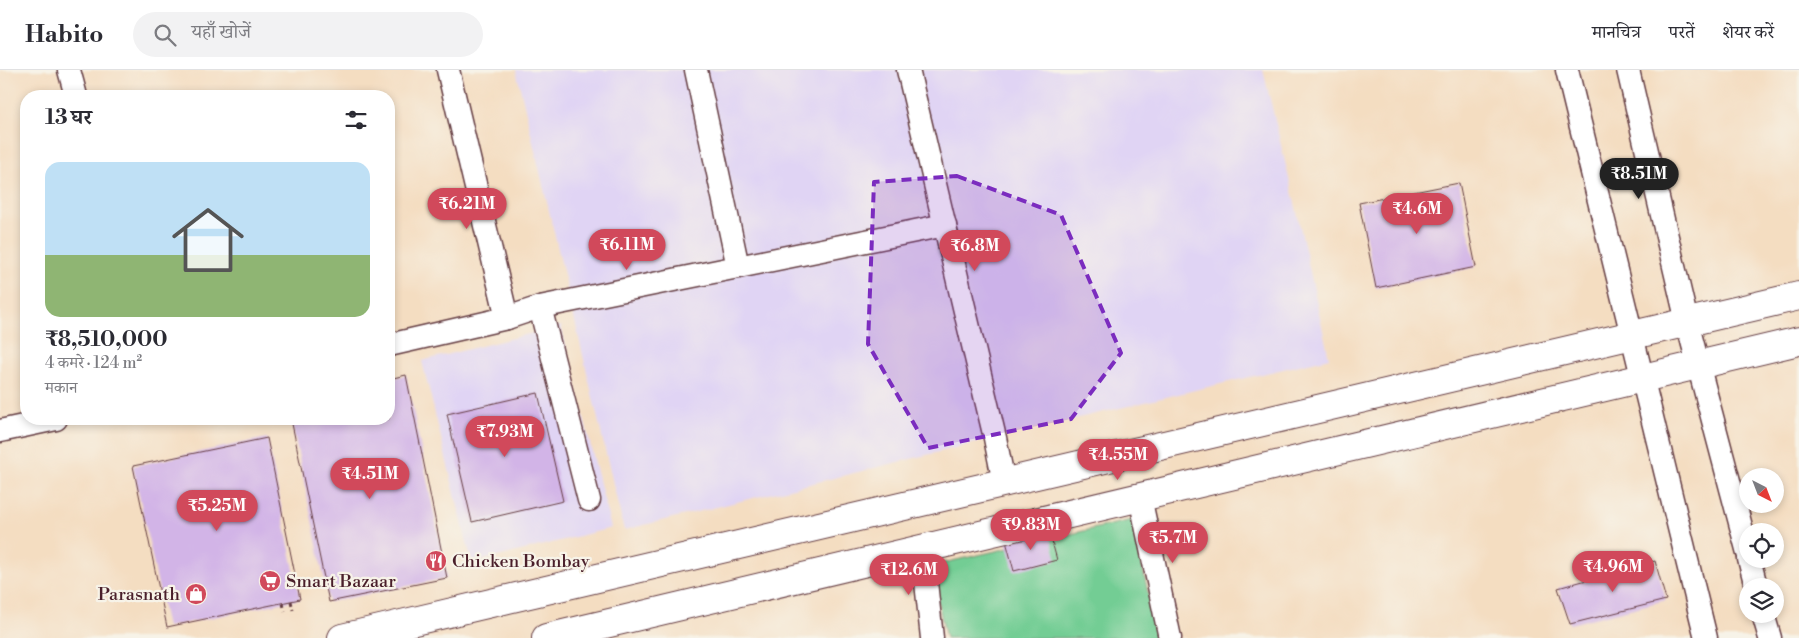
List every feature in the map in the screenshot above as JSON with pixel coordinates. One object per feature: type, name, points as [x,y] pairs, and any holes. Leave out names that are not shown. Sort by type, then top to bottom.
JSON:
[{"type":"street","points":[[69,70],[74,90]]},
{"type":"street","points":[[448,70],[507,318]]},
{"type":"street","points":[[696,70],[738,267]]},
{"type":"street","points":[[908,70],[1004,483]]},
{"type":"street","points":[[1567,70],[1706,638]]},
{"type":"street","points":[[1628,70],[1687,322],[1740,523]]},
{"type":"street","points":[[395,343],[507,318],[540,307],[945,225]]},
{"type":"street","points":[[342,638],[409,630],[1004,483],[1799,296]]},
{"type":"street","points":[[540,307],[590,500]]},
{"type":"street","points":[[546,638],[1799,341]]},
{"type":"street","points":[[0,431],[28,425]]},
{"type":"street","points":[[1140,497],[1170,638]]},
{"type":"street","points":[[921,549],[932,638]]},
{"type":"street","points":[[1766,623],[1770,638]]},
{"type":"path","points":[[291,601],[293,610]]},
{"type":"path","points":[[283,603],[285,612]]},
{"type":"highlighted area","points":[[957,176],[1061,215],[1121,353],[1071,419],[928,448],[868,344],[874,182]]},
{"type":"shaded area","points":[[516,70],[1263,70],[1329,358],[624,530]]},
{"type":"shaded area","points":[[561,326],[611,528],[472,563],[422,361]]},
{"type":"green space","points":[[1132,520],[1158,638],[946,638],[930,566]]},
{"type":"building","points":[[1459,183],[1476,267],[1376,288],[1359,203]]},
{"type":"building","points":[[406,375],[447,578],[329,602],[292,425],[395,425],[395,378]]},
{"type":"building","points":[[538,393],[563,501],[472,522],[447,414]]},
{"type":"building","points":[[267,438],[300,599],[167,627],[133,466]]},
{"type":"building","points":[[1049,531],[1057,560],[1014,571],[1006,541]]},
{"type":"building","points":[[1655,561],[1666,600],[1570,624],[1558,588]]},
{"type":"place","name":"Chicken Bombay","points":[[436,561]]},
{"type":"place","name":"Smart Bazaar","points":[[270,581]]},
{"type":"place","name":"Parasnath","points":[[196,594]]}]
